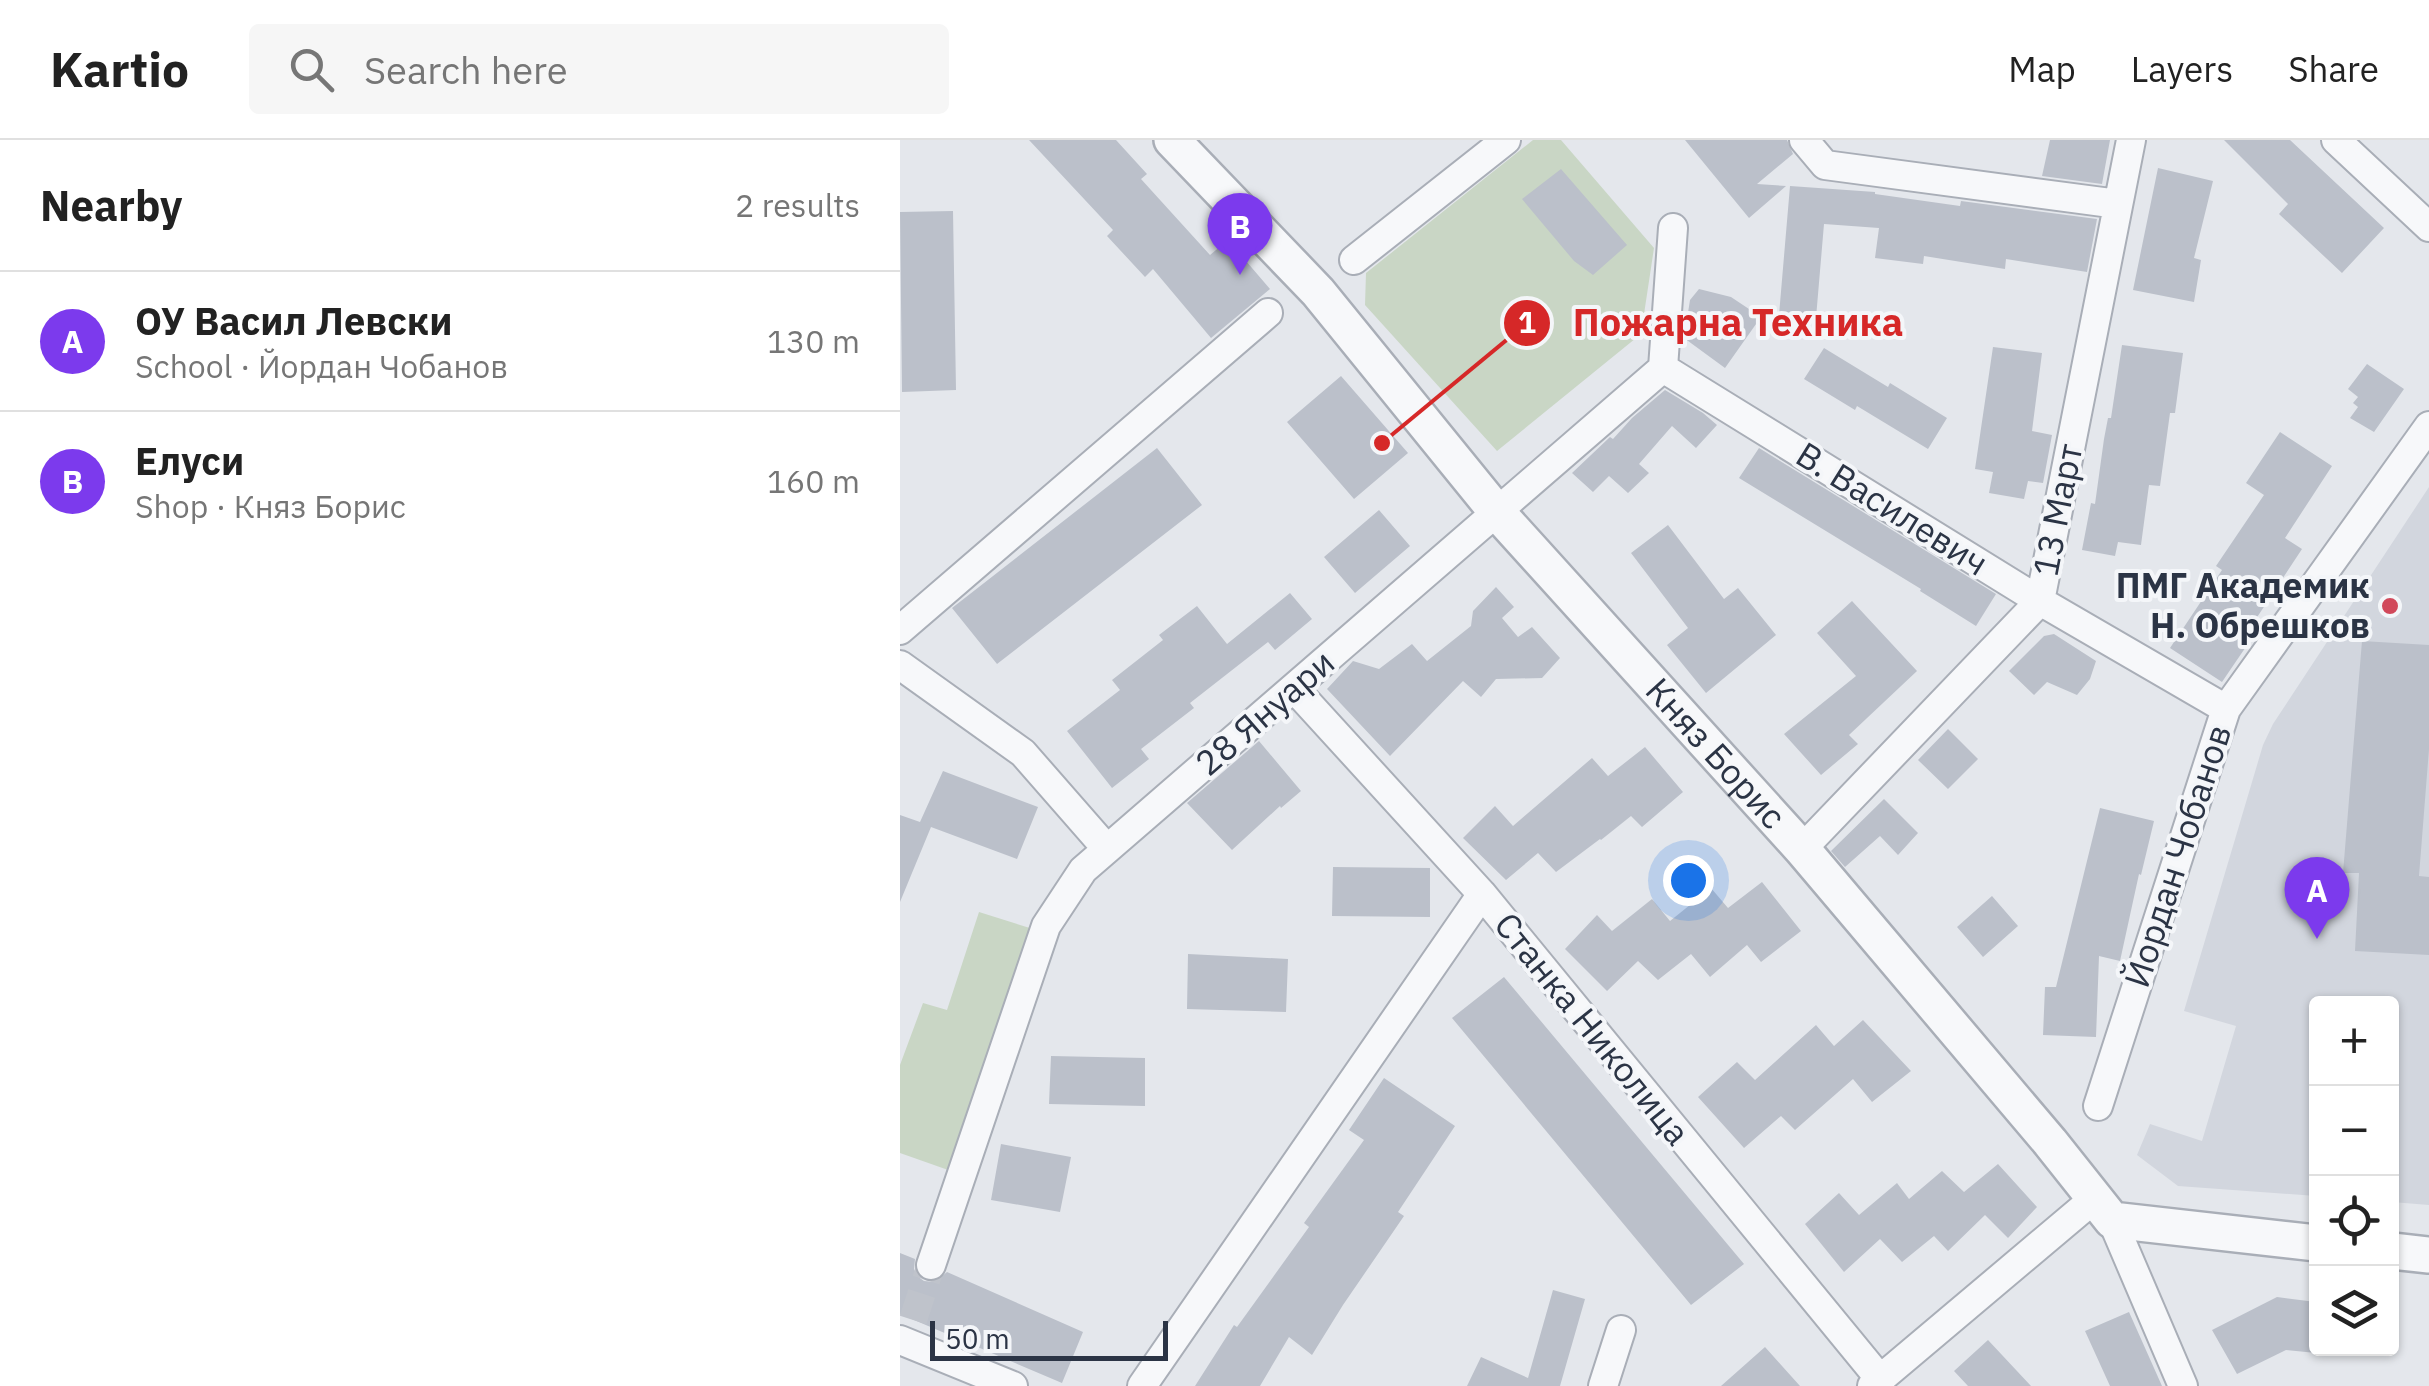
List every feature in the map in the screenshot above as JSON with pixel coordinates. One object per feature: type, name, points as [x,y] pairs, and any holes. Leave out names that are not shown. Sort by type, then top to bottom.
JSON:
[{"type":"street","name":"Княз Борис","points":[[1172,140],[1318,292],[1496,511],[1802,850],[2103,1209]]},
{"type":"street","points":[[1804,140],[1825,165],[2118,204]]},
{"type":"street","name":"13 Март","points":[[1802,850],[2040,602],[2131,140]]},
{"type":"street","points":[[2336,140],[2429,227]]},
{"type":"street","points":[[1354,260],[1499,143]]},
{"type":"street","points":[[1662,368],[1673,228]]},
{"type":"street","points":[[900,630],[1268,313]]},
{"type":"street","name":"28 Януари","points":[[932,1266],[1046,926],[1084,870],[1662,368]]},
{"type":"street","name":"В. Василевич","points":[[1662,368],[2040,602],[2226,710]]},
{"type":"street","name":"Йордан Чобанов","points":[[2098,1106],[2226,710],[2429,426]]},
{"type":"street","points":[[900,664],[1023,753],[1106,850]]},
{"type":"street","name":"Станка Николица","points":[[1294,688],[1482,894],[1876,1383]]},
{"type":"street","points":[[1142,1386],[1482,894]]},
{"type":"street","points":[[2103,1209],[2183,1386]]},
{"type":"street","points":[[1876,1383],[2103,1209],[2309,1242]]},
{"type":"street","points":[[2399,1252],[2429,1255]]},
{"type":"street","points":[[1603,1386],[1621,1330]]},
{"type":"street","points":[[906,1334],[1013,1386]]},
{"type":"shaded area","points":[[2429,487],[2429,1205],[2399,1203],[2399,996],[2309,996],[2309,1195],[2178,1186],[2137,1155],[2150,1124],[2202,1141],[2236,1026],[2184,1011],[2263,745]]},
{"type":"green space","points":[[1533,140],[1561,140],[1654,248],[1641,334],[1497,451],[1365,305],[1366,273]]},
{"type":"green space","points":[[979,912],[1033,929],[951,1171],[900,1153],[900,1065],[923,1003],[947,1010]]},
{"type":"building","points":[[1029,140],[1116,140],[1147,174],[1141,179],[1210,255],[1228,240],[1270,289],[1211,338],[1153,269],[1145,277],[1107,236],[1113,230]]},
{"type":"building","points":[[1685,140],[1787,140],[1793,154],[1757,184],[1786,186],[1749,218]]},
{"type":"building","points":[[2050,140],[2110,140],[2102,184],[2042,176]]},
{"type":"building","points":[[2224,140],[2290,140],[2384,228],[2342,273],[2279,214],[2288,204]]},
{"type":"building","points":[[2158,168],[2213,181],[2194,258],[2201,260],[2194,302],[2133,290]]},
{"type":"building","points":[[1561,169],[1627,245],[1593,275],[1574,261],[1522,199]]},
{"type":"building","points":[[1790,186],[1875,192],[1960,206],[1961,201],[2097,219],[2087,272],[2006,259],[2005,269],[1924,256],[1923,264],[1875,258],[1879,228],[1824,224],[1816,318],[1779,315]]},
{"type":"building","points":[[953,211],[956,390],[902,392],[900,212]]},
{"type":"building","points":[[1699,289],[1731,297],[1761,317],[1725,368],[1684,338],[1690,300]]},
{"type":"building","points":[[2122,345],[2183,353],[2160,486],[2149,485],[2141,545],[2118,542],[2115,556],[2082,550],[2091,503],[2095,504]]},
{"type":"building","points":[[1993,347],[2042,353],[2032,431],[2052,435],[2043,483],[2028,481],[2024,499],[1989,493],[1993,472],[1975,469]]},
{"type":"building","points":[[1824,348],[1947,418],[1928,449],[1804,379]]},
{"type":"building","points":[[2367,364],[2404,389],[2374,432],[2350,418],[2358,407],[2353,403],[2358,397],[2348,389]]},
{"type":"building","points":[[1341,376],[1408,453],[1354,499],[1287,422]]},
{"type":"building","points":[[1665,390],[1717,425],[1696,448],[1672,426],[1639,464],[1649,473],[1628,493],[1609,476],[1593,492],[1572,473]]},
{"type":"building","points":[[2280,432],[2332,466],[2285,538],[2302,549],[2250,628],[2256,632],[2222,682],[2170,648],[2222,570],[2216,566],[2264,495],[2246,483]]},
{"type":"building","points":[[1157,448],[1202,505],[997,664],[952,608]]},
{"type":"building","points":[[1759,448],[1996,594],[1976,626],[1739,478]]},
{"type":"building","points":[[1379,510],[1410,546],[1355,593],[1324,557]]},
{"type":"building","points":[[1668,525],[1724,599],[1738,588],[1776,635],[1706,693],[1667,645],[1688,628],[1631,553]]},
{"type":"building","points":[[1496,587],[1514,607],[1502,618],[1518,637],[1532,627],[1560,658],[1542,678],[1496,679],[1481,697],[1463,681],[1390,756],[1327,689],[1353,661],[1379,669],[1412,644],[1427,661],[1471,626],[1473,611]]},
{"type":"building","points":[[1290,593],[1312,619],[1275,650],[1268,642],[1190,703],[1194,708],[1141,749],[1149,759],[1112,788],[1067,731],[1120,690],[1112,680],[1163,640],[1159,635],[1197,606],[1227,644]]},
{"type":"building","points":[[1852,601],[1917,671],[1849,735],[1858,744],[1821,775],[1784,734],[1856,676],[1817,633]]},
{"type":"building","points":[[2054,634],[2096,661],[2090,679],[2077,695],[2047,682],[2034,695],[2009,671],[2044,636]]},
{"type":"building","points":[[2362,641],[2429,645],[2429,749],[2419,876],[2429,877],[2429,955],[2355,951],[2359,873],[2343,873]]},
{"type":"building","points":[[1948,729],[1978,759],[1948,789],[1918,760]]},
{"type":"building","points":[[1259,741],[1301,791],[1232,850],[1187,803]]},
{"type":"building","points":[[1645,747],[1683,792],[1642,827],[1631,816],[1556,872],[1538,853],[1506,880],[1463,838],[1495,806],[1513,826],[1592,758],[1608,776]]},
{"type":"building","points":[[943,771],[1038,807],[1017,859],[931,827],[900,902],[900,815],[920,822]]},
{"type":"building","points":[[1884,799],[1918,833],[1898,855],[1880,836],[1845,867],[1831,851]]},
{"type":"building","points":[[2100,808],[2154,821],[2120,961],[2099,956],[2096,1037],[2043,1035],[2045,987],[2056,987]]},
{"type":"building","points":[[1333,867],[1430,868],[1430,917],[1332,916]]},
{"type":"building","points":[[1762,882],[1801,931],[1761,962],[1747,945],[1710,977],[1691,954],[1658,980],[1638,961],[1607,991],[1565,949],[1597,915],[1612,931],[1652,899],[1670,921],[1711,888],[1728,908]]},
{"type":"building","points":[[1992,896],[2018,926],[1983,957],[1957,927]]},
{"type":"building","points":[[1188,954],[1288,959],[1286,1012],[1187,1009]]},
{"type":"building","points":[[1504,977],[1744,1264],[1691,1305],[1452,1018]]},
{"type":"building","points":[[1863,1020],[1911,1071],[1872,1102],[1853,1079],[1795,1130],[1781,1116],[1744,1148],[1698,1097],[1737,1062],[1755,1080],[1816,1025],[1834,1046]]},
{"type":"building","points":[[1051,1056],[1145,1058],[1145,1106],[1049,1104]]},
{"type":"building","points":[[1384,1078],[1455,1126],[1398,1212],[1404,1216],[1312,1355],[1289,1337],[1260,1386],[1195,1386],[1234,1325],[1237,1327],[1309,1227],[1304,1223],[1364,1140],[1349,1130]]},
{"type":"building","points":[[1001,1144],[1071,1157],[1060,1212],[991,1200]]},
{"type":"building","points":[[1998,1164],[2037,1207],[2008,1238],[1985,1215],[1948,1251],[1934,1236],[1902,1262],[1880,1239],[1844,1272],[1805,1224],[1839,1193],[1859,1215],[1897,1183],[1909,1199],[1942,1171],[1964,1192]]},
{"type":"building","points":[[900,1253],[915,1259],[914,1269],[924,1281],[935,1282],[947,1272],[1083,1332],[1062,1383],[900,1314]]},
{"type":"building","points":[[1553,1290],[1585,1299],[1560,1386],[1467,1386],[1481,1357],[1528,1378]]},
{"type":"building","points":[[2277,1297],[2309,1301],[2309,1352],[2286,1350],[2237,1374],[2212,1330]]},
{"type":"building","points":[[2129,1312],[2162,1386],[2110,1386],[2085,1331]]},
{"type":"building","points":[[1988,1340],[2031,1386],[1968,1386],[1954,1371]]},
{"type":"building","points":[[1765,1347],[1800,1386],[1721,1386]]},
{"type":"tunnel","points":[[913,1320],[931,1265]]},
{"type":"place","name":"Елуси","points":[[1240,275]]},
{"type":"place","name":"Пожарна Техника","points":[[1382,443]]},
{"type":"place","name":"ПМГ Академик Н. Обрешков","points":[[2390,606]]},
{"type":"place","name":"ОУ Васил Левски","points":[[2317,939]]}]
